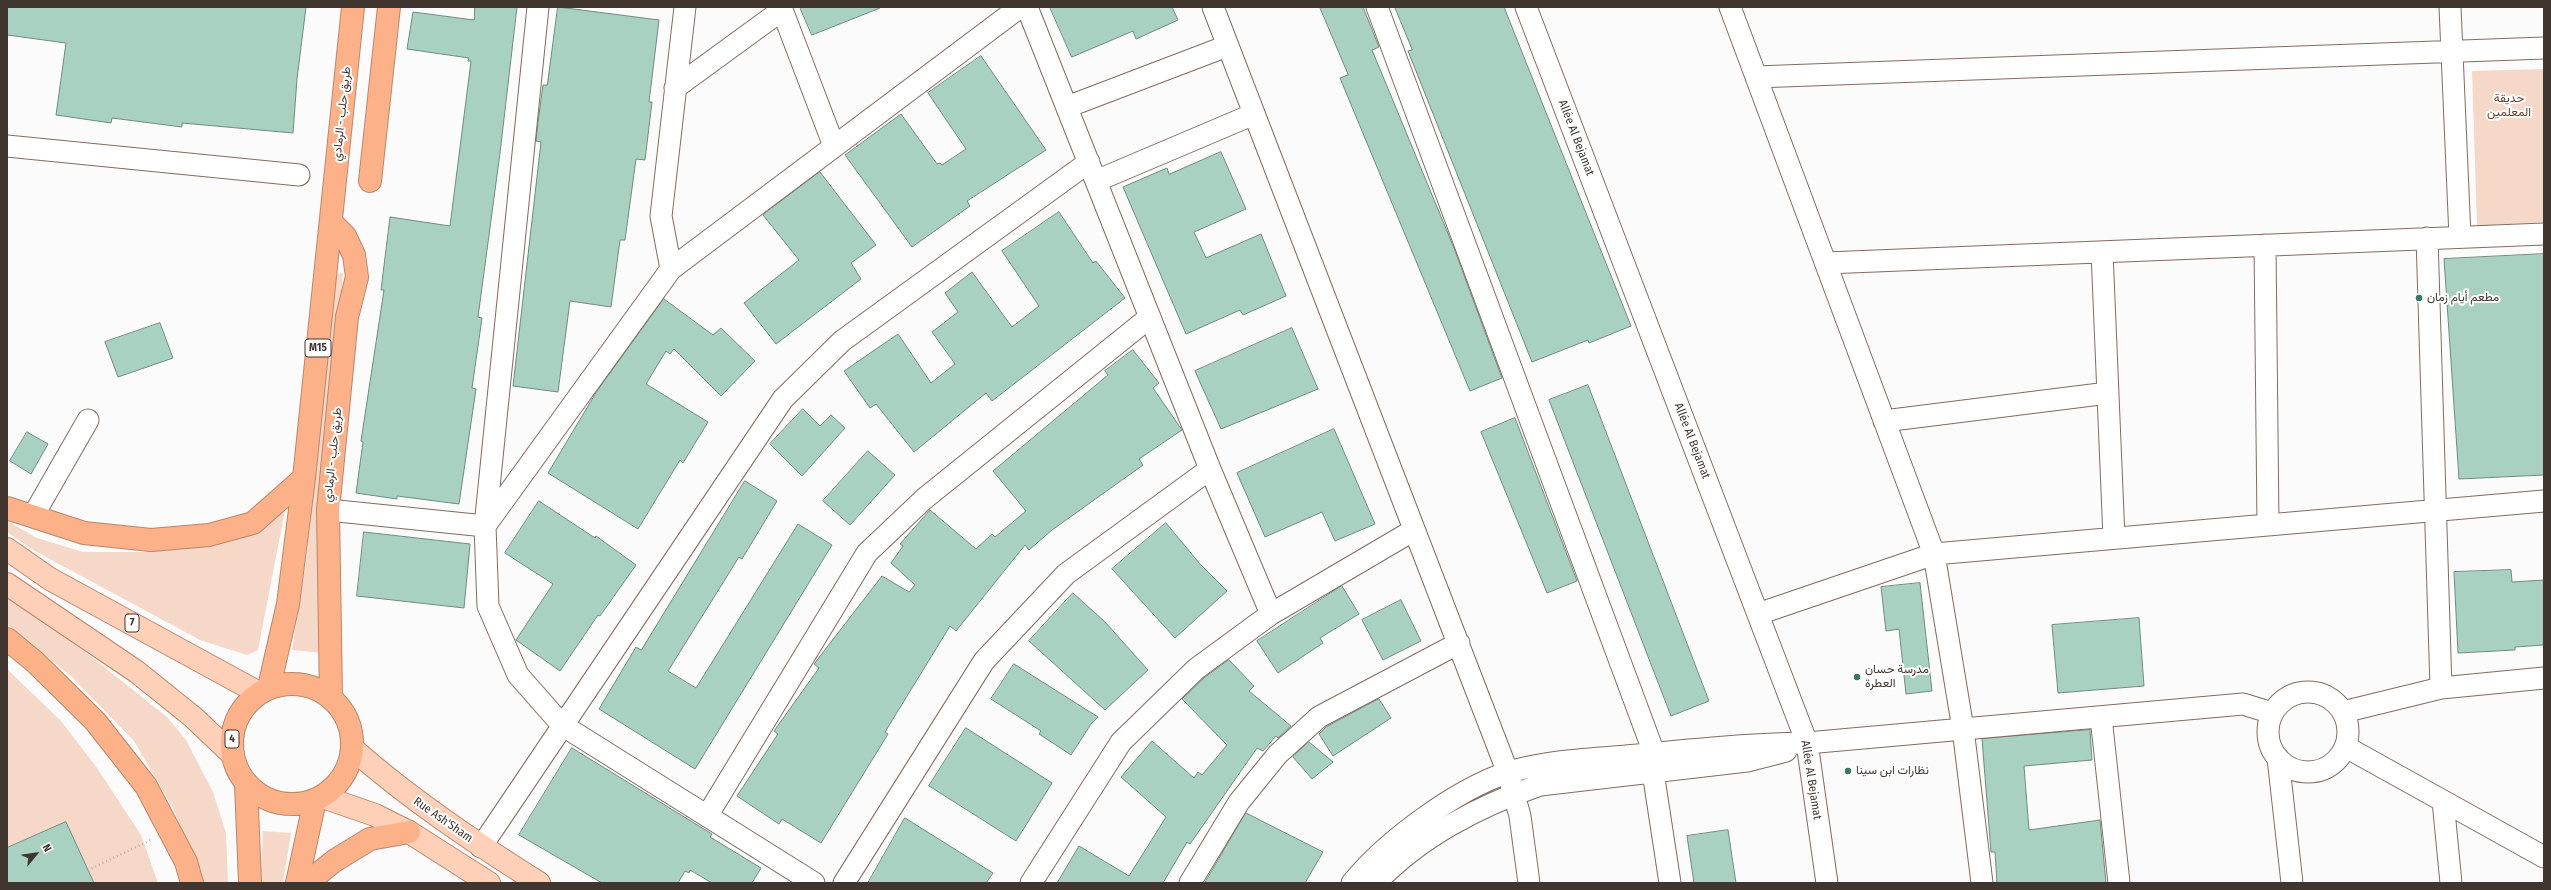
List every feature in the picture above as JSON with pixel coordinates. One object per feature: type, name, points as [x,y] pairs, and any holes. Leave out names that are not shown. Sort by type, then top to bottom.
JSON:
[{"type":"highway","name":"طريق حلب - الرمادي","points":[[264,690],[288,604],[304,478],[353,7]]},
{"type":"highway","points":[[370,181],[389,7]]},
{"type":"highway","points":[[344,103],[378,104]]},
{"type":"highway","name":"طريق حلب - الرمادي","points":[[331,222],[345,236],[354,255],[357,277],[347,317],[328,510],[331,698]]},
{"type":"highway","points":[[7,508],[84,533],[151,540],[209,535],[252,523],[304,478]]},
{"type":"highway","points":[[7,639],[35,662],[95,721],[146,786],[186,862],[192,883]]},
{"type":"highway","points":[[264,690],[291,683],[312,686],[331,698],[344,712],[351,730],[353,749],[348,768],[341,779],[319,799],[297,883]]},
{"type":"highway","name":"4","points":[[264,690],[246,704],[236,720],[232,737],[233,756],[238,770],[246,784],[260,796],[278,803],[297,805],[319,799]]},
{"type":"highway","name":"4","points":[[246,784],[250,883]]},
{"type":"highway","points":[[307,883],[334,861],[370,839],[409,832]]},
{"type":"main road","name":"7","points":[[7,549],[50,579],[264,690]]},
{"type":"main road","points":[[7,584],[137,672],[193,717],[233,756]]},
{"type":"main road","name":"Rue Ash'Sham","points":[[353,749],[395,786],[481,847],[539,883]]},
{"type":"main road","points":[[319,799],[374,815],[409,832],[489,883]]},
{"type":"street","points":[[538,7],[484,526],[488,606],[518,674],[562,725],[814,883]]},
{"type":"street","points":[[671,269],[661,216],[685,7]]},
{"type":"street","points":[[484,526],[671,269],[1020,7]]},
{"type":"street","points":[[1027,7],[1210,469],[1271,614]]},
{"type":"street","points":[[1213,7],[1508,773],[1515,794],[1529,883]]},
{"type":"street","points":[[1377,7],[1654,762],[1670,883]]},
{"type":"street","name":"Allée Al Bejamat","points":[[1526,7],[1807,743],[1827,883]]},
{"type":"street","points":[[1730,7],[1934,554],[1963,729],[1982,883]]},
{"type":"street","points":[[2450,7],[2460,237]]},
{"type":"street","points":[[676,88],[781,8],[834,146]]},
{"type":"street","points":[[1067,107],[1227,46]]},
{"type":"street","points":[[1756,77],[2544,48]]},
{"type":"street","points":[[481,847],[783,399],[842,341],[1092,172],[1254,114]]},
{"type":"street","points":[[7,146],[299,175]]},
{"type":"street","points":[[1826,263],[2544,234]]},
{"type":"street","points":[[2427,238],[2441,688]]},
{"type":"street","points":[[2265,245],[2268,525]]},
{"type":"street","points":[[2102,252],[2114,538]]},
{"type":"street","points":[[707,816],[867,553],[924,499],[1150,317]]},
{"type":"street","points":[[1884,420],[2108,393]]},
{"type":"street","points":[[33,516],[88,420]]},
{"type":"street","points":[[844,883],[984,661],[1066,574],[1210,469]]},
{"type":"street","points":[[1758,614],[1934,554],[2544,501]]},
{"type":"street","points":[[328,510],[484,526]]},
{"type":"street","points":[[1031,883],[1121,742],[1196,669],[1271,614],[1414,530]]},
{"type":"street","points":[[1190,883],[1239,802],[1278,754],[1319,717],[1459,644]]},
{"type":"street","points":[[2343,712],[2441,688],[2544,678]]},
{"type":"street","points":[[2313,691],[2325,695],[2335,702],[2343,712],[2348,723],[2349,735],[2346,747],[2339,758],[2328,767],[2315,772],[2301,772],[2288,767],[2278,758],[2271,748],[2268,737],[2268,725],[2272,713],[2279,703],[2289,696],[2301,692],[2313,691]]},
{"type":"street","points":[[1352,883],[1376,857],[1417,824],[1451,801],[1483,783],[1508,773],[1550,763],[1747,761],[1807,743],[2243,704],[2272,713]]},
{"type":"street","points":[[2101,717],[2119,883]]},
{"type":"street","points":[[2346,747],[2544,857]]},
{"type":"street","points":[[2278,758],[2292,883]]},
{"type":"street","points":[[1376,883],[1398,862],[1436,834],[1515,794],[1540,785],[1654,762]]},
{"type":"street","points":[[2443,801],[2451,883]]},
{"type":"path","points":[[88,870],[170,831]]},
{"type":"green space","name":"حديقة المعلمين","points":[[2544,69],[2544,222],[2477,226],[2472,71]]},
{"type":"green space","points":[[343,273],[329,428],[322,653],[292,650],[306,561],[336,274]]},
{"type":"green space","points":[[286,505],[258,650],[247,655],[200,640],[33,550],[7,532],[7,521],[37,538],[83,552],[144,552],[209,545]]},
{"type":"green space","points":[[7,598],[74,643],[167,717],[186,740],[213,792],[226,833],[228,883],[204,883],[173,808],[134,741],[72,677],[7,624]]},
{"type":"green space","points":[[7,669],[61,721],[97,768],[141,835],[158,883],[7,883]]},
{"type":"green space","points":[[263,831],[291,833],[283,883],[260,883]]},
{"type":"building","points":[[7,7],[306,7],[297,79],[293,133],[182,123],[182,127],[112,118],[111,123],[56,115],[66,43],[7,35]]},
{"type":"building","points":[[475,7],[517,7],[500,153],[478,317],[482,318],[472,388],[476,389],[459,504],[397,496],[397,499],[356,493],[363,442],[361,441],[384,290],[381,290],[390,217],[450,226],[471,61],[468,61],[469,58],[407,49],[413,12],[474,20]]},
{"type":"building","points":[[558,7],[659,20],[649,102],[652,102],[645,160],[636,159],[625,240],[620,240],[611,307],[570,301],[558,392],[513,386],[541,142],[536,141],[538,122],[543,85],[547,85]]},
{"type":"building","points":[[800,7],[880,7],[880,8],[812,35]]},
{"type":"building","points":[[1050,7],[1172,7],[1178,20],[1136,39],[1133,31],[1072,57]]},
{"type":"building","points":[[1320,7],[1363,7],[1379,47],[1372,50],[1454,248],[1502,378],[1470,391],[1340,78],[1348,75]]},
{"type":"building","points":[[1395,7],[1504,7],[1631,326],[1589,343],[1588,340],[1532,362],[1408,51],[1412,50]]},
{"type":"building","points":[[981,56],[1046,150],[967,201],[970,206],[912,247],[845,155],[901,114],[937,164],[940,163],[942,165],[966,149],[928,93]]},
{"type":"building","points":[[1221,152],[1246,209],[1194,232],[1206,258],[1261,234],[1286,296],[1243,315],[1240,310],[1186,334],[1123,187],[1167,168],[1169,174]]},
{"type":"building","points":[[820,172],[876,245],[851,263],[861,279],[776,344],[744,303],[799,260],[763,215]]},
{"type":"building","points":[[1059,212],[1093,263],[1096,261],[1125,298],[992,401],[986,393],[914,452],[876,404],[870,408],[844,371],[898,334],[931,383],[955,364],[932,332],[958,312],[945,293],[972,272],[1012,327],[1039,306],[1002,251]]},
{"type":"building","points":[[2544,254],[2544,475],[2459,479],[2444,259]]},
{"type":"building","points":[[664,299],[713,335],[721,328],[755,361],[721,396],[674,349],[670,354],[666,351],[646,384],[708,422],[683,463],[680,460],[638,529],[548,473],[597,391]]},
{"type":"building","points":[[160,323],[173,358],[118,377],[105,342]]},
{"type":"building","points":[[1292,328],[1318,389],[1221,429],[1195,371]]},
{"type":"building","points":[[1133,350],[1159,383],[1153,388],[1182,430],[1139,459],[1143,465],[1052,530],[1029,550],[1025,545],[956,631],[950,626],[885,732],[888,734],[821,843],[782,819],[779,824],[737,796],[778,734],[774,731],[819,668],[814,664],[882,576],[909,592],[915,585],[891,563],[903,546],[900,544],[930,510],[976,549],[992,534],[995,537],[1026,511],[993,471],[1108,375],[1105,371]]},
{"type":"building","points":[[1588,385],[1709,701],[1671,716],[1549,400]]},
{"type":"building","points":[[803,409],[820,426],[831,415],[845,428],[802,476],[770,444]]},
{"type":"building","points":[[1515,418],[1577,581],[1547,593],[1481,432]]},
{"type":"building","points":[[1334,429],[1375,524],[1335,541],[1322,512],[1265,537],[1237,473]]},
{"type":"building","points":[[27,432],[48,444],[31,474],[10,461]]},
{"type":"building","points":[[868,451],[895,475],[850,525],[823,501]]},
{"type":"building","points":[[745,481],[777,501],[742,559],[739,557],[668,671],[696,688],[798,524],[832,545],[695,769],[599,709],[636,647],[641,650]]},
{"type":"building","points":[[539,501],[595,538],[596,536],[636,565],[600,616],[598,615],[560,671],[516,640],[553,584],[505,553]]},
{"type":"building","points":[[1166,523],[1200,564],[1227,591],[1175,638],[1112,569]]},
{"type":"building","points":[[364,532],[470,544],[464,608],[357,596]]},
{"type":"building","points":[[2511,570],[2512,582],[2544,580],[2544,645],[2515,647],[2515,650],[2458,653],[2454,572]]},
{"type":"building","points":[[1920,583],[1932,691],[1906,694],[1899,629],[1886,631],[1881,587]]},
{"type":"building","points":[[1342,586],[1359,614],[1320,638],[1323,643],[1278,673],[1257,641]]},
{"type":"building","points":[[1073,593],[1105,622],[1148,670],[1105,710],[1029,641]]},
{"type":"building","points":[[1401,600],[1421,641],[1383,660],[1362,620]]},
{"type":"building","points":[[2139,618],[2144,686],[2058,693],[2052,625]]},
{"type":"building","points":[[1229,660],[1254,686],[1249,691],[1291,726],[1278,738],[1276,736],[1263,751],[1257,748],[1190,844],[1187,842],[1163,883],[1057,883],[1079,846],[1129,876],[1166,817],[1121,777],[1152,741],[1194,778],[1198,772],[1202,775],[1227,745],[1182,699],[1204,678]]},
{"type":"building","points":[[1014,664],[1098,717],[1091,724],[1071,755],[1039,734],[1041,731],[991,699]]},
{"type":"building","points":[[1379,699],[1391,718],[1333,756],[1319,734],[1326,727]]},
{"type":"building","points":[[966,728],[1052,783],[1016,841],[929,786]]},
{"type":"building","points":[[2090,730],[2092,760],[2024,766],[2029,830],[2100,820],[2106,883],[1997,883],[1995,852],[1991,852],[1982,739]]},
{"type":"building","points":[[1309,742],[1333,762],[1312,779],[1293,757]]},
{"type":"building","points":[[572,748],[712,834],[710,837],[761,868],[752,883],[712,883],[690,870],[689,873],[685,871],[678,883],[602,883],[519,835]]},
{"type":"building","points":[[1246,813],[1323,852],[1305,883],[1205,883]]},
{"type":"building","points":[[905,818],[993,873],[986,883],[868,883]]},
{"type":"building","points":[[66,822],[94,883],[7,883],[7,848]]},
{"type":"building","points":[[1728,830],[1736,883],[1694,883],[1687,836]]},
{"type":"place","name":"مطعم أيام زمان","points":[[2419,298]]},
{"type":"place","name":"مدرسة حسان العطرة","points":[[1857,677]]},
{"type":"place","name":"نظارات ابن سينا","points":[[1848,771]]}]
